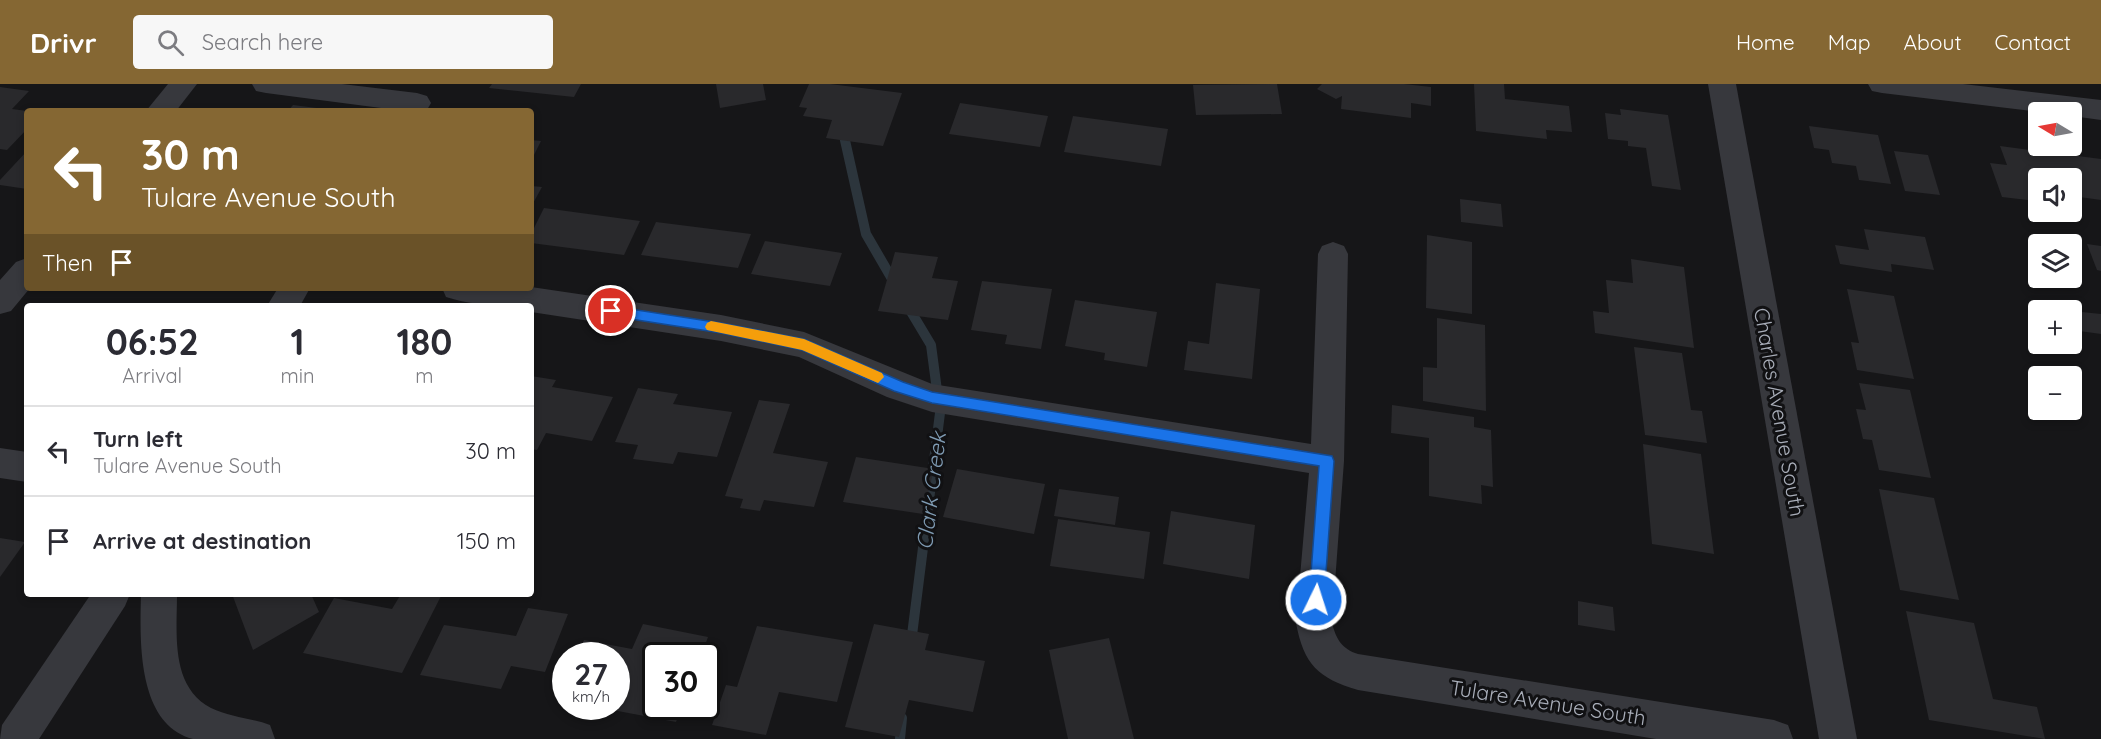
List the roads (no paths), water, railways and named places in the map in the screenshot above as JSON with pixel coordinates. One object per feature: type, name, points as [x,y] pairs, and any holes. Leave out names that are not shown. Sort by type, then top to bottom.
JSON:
[{"type":"street","points":[[163,108],[183,84]]},
{"type":"street","points":[[266,84],[419,99]]},
{"type":"street","name":"Charles Avenue South","points":[[1722,84],[1838,739]]},
{"type":"street","points":[[1882,84],[2101,110]]},
{"type":"street","points":[[477,291],[721,328],[804,345],[899,387],[932,398],[1327,461],[1333,254]]},
{"type":"street","points":[[0,302],[24,274]]},
{"type":"street","name":"Tulare Avenue South","points":[[1327,461],[1314,623],[1317,643],[1326,656],[1340,667],[1359,672],[1774,739]]},
{"type":"street","points":[[0,463],[24,467]]},
{"type":"street","points":[[16,739],[110,597]]},
{"type":"street","points":[[159,597],[159,652],[164,687],[177,705],[199,724],[229,734],[256,739]]},
{"type":"waterway","name":"Clark Creek","points":[[842,127],[866,234],[895,284]]},
{"type":"waterway","name":"Clark Creek","points":[[907,305],[931,345],[940,413],[911,643]]},
{"type":"waterway","name":"Clark Creek","points":[[900,739],[902,718]]}]
